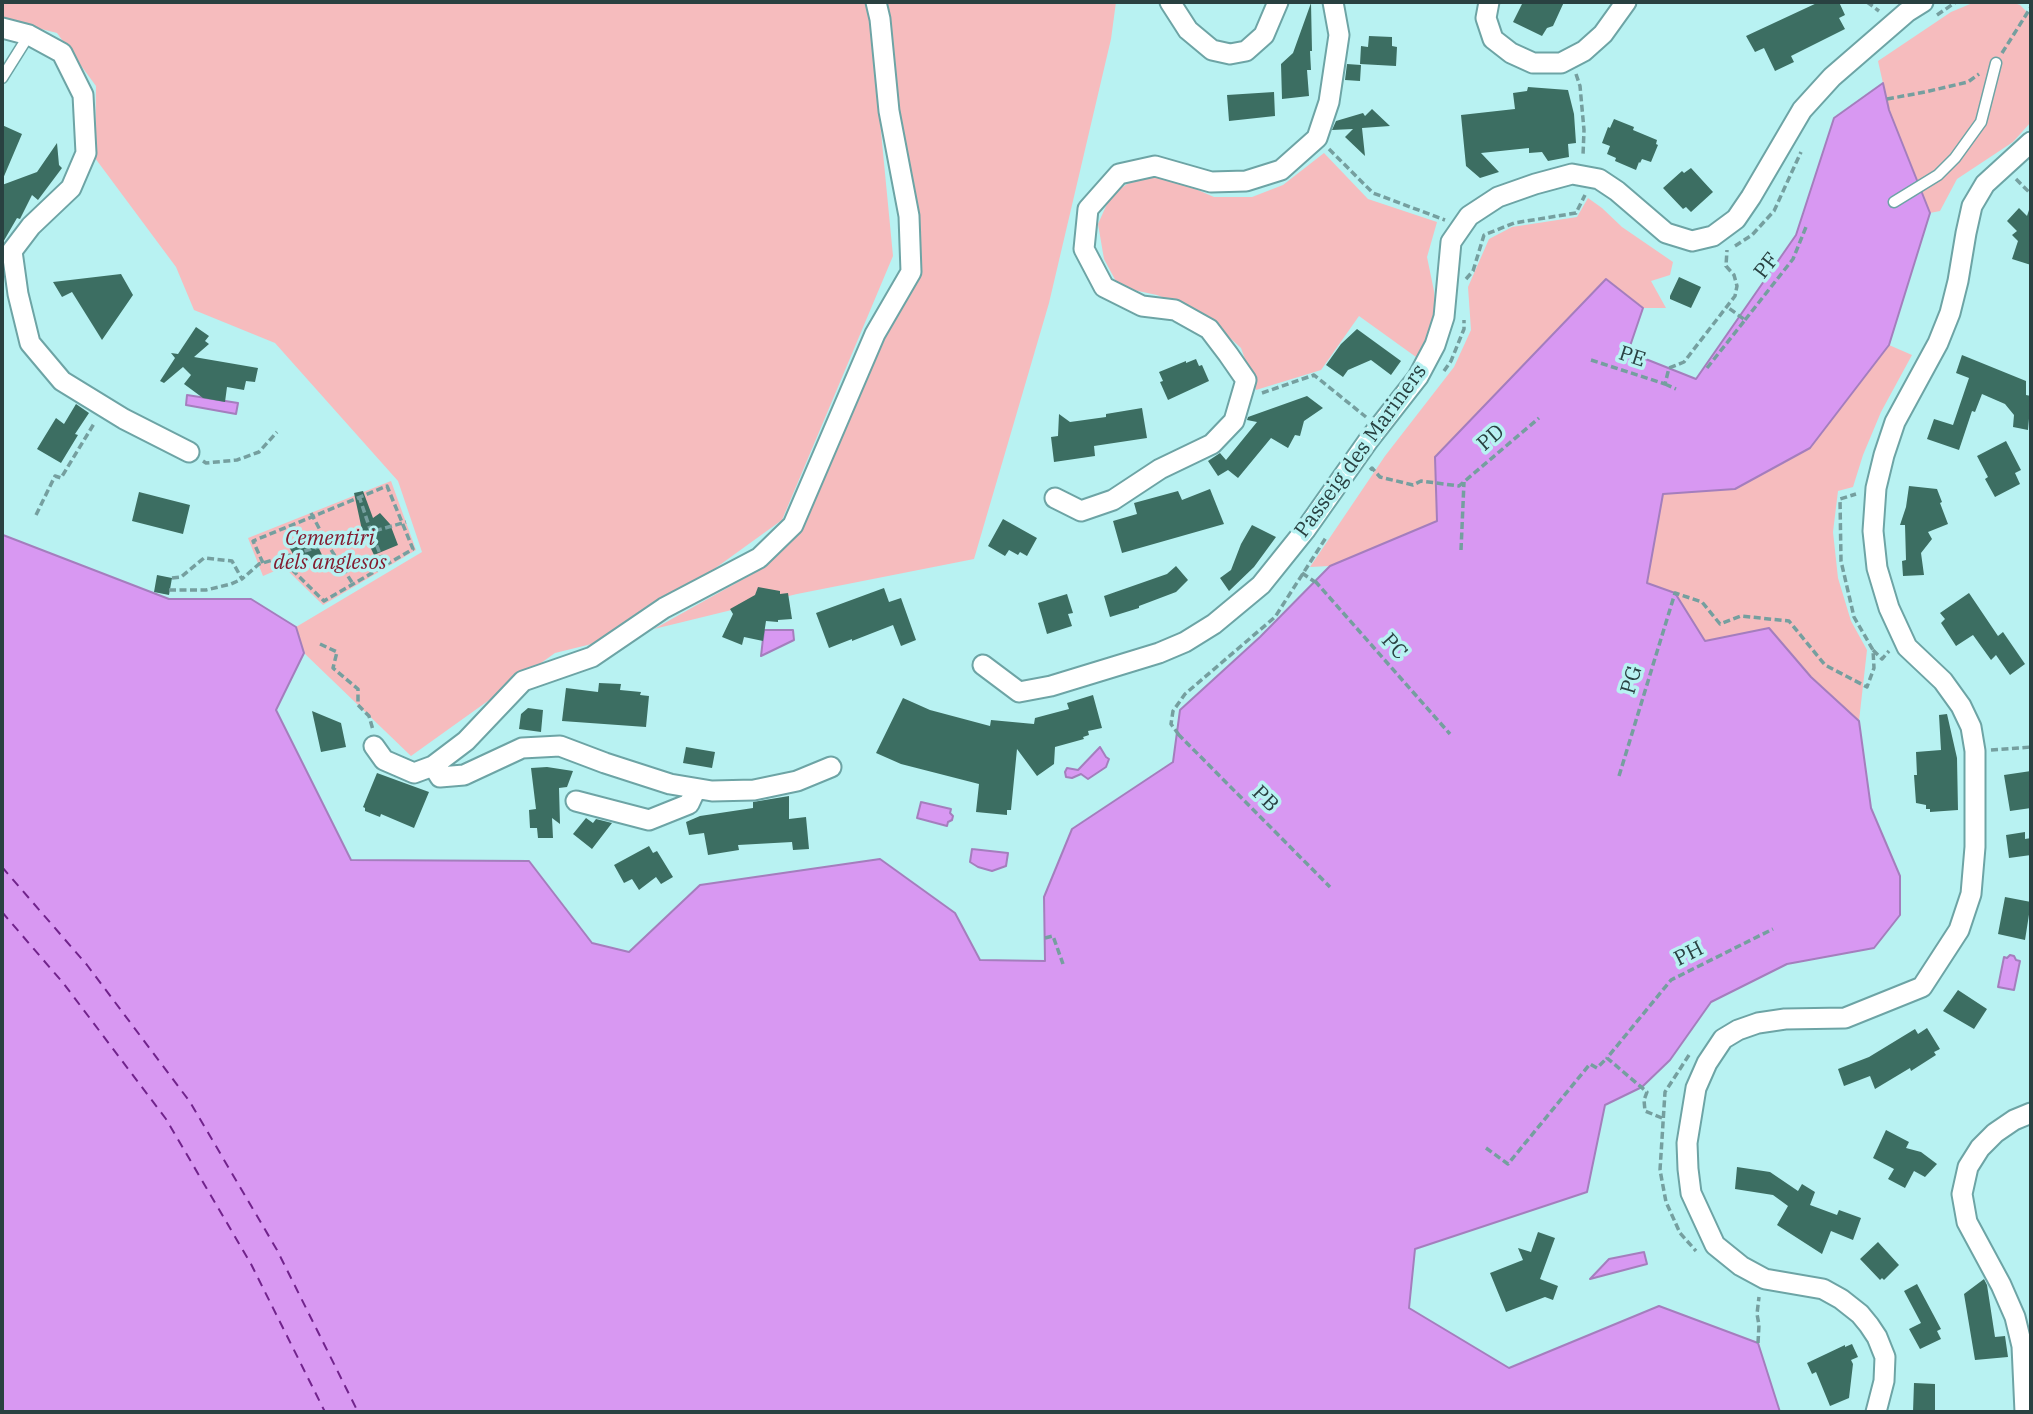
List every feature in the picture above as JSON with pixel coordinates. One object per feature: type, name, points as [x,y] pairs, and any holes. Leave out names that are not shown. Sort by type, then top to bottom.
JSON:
[{"type":"street","points":[[374,746],[384,761],[414,773],[433,766],[466,741],[523,681],[592,657],[664,608],[759,558],[793,525],[875,334],[911,272],[909,216],[889,111],[876,2]]},
{"type":"street","points":[[1170,2],[1188,30],[1212,50],[1230,54],[1247,51],[1264,34],[1278,2]]},
{"type":"street","points":[[1055,498],[1081,511],[1113,500],[1160,469],[1212,444],[1234,421],[1246,380],[1209,329],[1175,310],[1142,306],[1104,287],[1084,249],[1088,209],[1119,174],[1155,166],[1211,182],[1246,181],[1281,170],[1317,138],[1329,102],[1339,35],[1333,2]]},
{"type":"street","points":[[1489,2],[1486,18],[1493,39],[1511,53],[1533,63],[1562,64],[1584,51],[1603,34],[1626,2]]},
{"type":"street","name":"Passeig des Mariners","points":[[983,664],[1019,692],[1051,686],[1159,653],[1185,642],[1214,624],[1261,585],[1418,377],[1435,345],[1444,317],[1451,242],[1469,216],[1498,197],[1572,174],[1584,185],[1599,178],[1666,233],[1692,241],[1713,236],[1736,219],[1802,110],[1832,77],[1907,12],[1929,9]]},
{"type":"street","points":[[2,28],[29,35],[62,53],[83,95],[86,153],[71,188],[32,226],[12,251],[18,294],[30,343],[62,381],[124,419],[189,453]]},
{"type":"street","points":[[1876,1412],[1884,1381],[1885,1357],[1869,1325],[1860,1314],[1824,1289],[1765,1279],[1741,1266],[1715,1245],[1691,1193],[1687,1143],[1696,1088],[1707,1063],[1723,1039],[1758,1023],[1785,1019],[1845,1018],[1922,988],[1959,930],[1971,894],[1975,847],[1975,751],[1971,727],[1961,706],[1943,681],[1908,646],[1889,608],[1877,568],[1873,531],[1876,488],[1895,422],[1938,343],[1950,313],[1972,206],[1984,184],[2031,142]]},
{"type":"street","points":[[433,766],[440,777],[464,775],[522,748],[560,746],[670,784],[712,791],[754,790],[797,781],[831,767]]},
{"type":"street","points":[[576,801],[649,820],[689,804],[696,789]]},
{"type":"street","points":[[2025,1412],[2022,1346],[2015,1317],[1967,1222],[1962,1194],[1968,1167],[1980,1148],[1994,1133],[2031,1113]]},
{"type":"lane","points":[[2,78],[29,35]]},
{"type":"lane","points":[[1894,202],[1938,175],[1955,158],[1981,122],[1996,63]]},
{"type":"path","points":[[1929,9],[1956,2]]},
{"type":"path","points":[[1886,99],[1968,82],[1996,63],[2031,7],[2028,2]]},
{"type":"path","points":[[1461,284],[1473,271],[1484,235],[1514,223],[1576,212],[1584,185],[1584,130],[1580,86],[1571,58]]},
{"type":"path","points":[[1317,138],[1373,193],[1462,226]]},
{"type":"path","points":[[1717,254],[1752,235],[1774,211],[1801,152]]},
{"type":"path","name":"PF","points":[[1707,368],[1793,259],[1806,227]]},
{"type":"path","points":[[1727,250],[1726,266],[1734,275],[1737,286],[1735,296],[1726,306],[1745,320]]},
{"type":"path","name":"PE","points":[[1665,384],[1669,368],[1684,362],[1726,306]]},
{"type":"path","points":[[1438,379],[1451,361],[1464,328],[1464,317]]},
{"type":"path","name":"PE","points":[[1591,360],[1676,389]]},
{"type":"path","points":[[1240,401],[1314,375],[1379,427]]},
{"type":"path","points":[[36,515],[55,477],[61,478],[99,416]]},
{"type":"path","name":"PD","points":[[1464,482],[1539,418]]},
{"type":"path","points":[[189,453],[206,463],[237,460],[258,452],[277,432]]},
{"type":"path","points":[[1365,478],[1372,468],[1380,478],[1413,485],[1421,481],[1459,486],[1464,482]]},
{"type":"path","points":[[1461,550],[1464,482]]},
{"type":"path","points":[[263,563],[253,541],[359,495],[387,486],[414,549],[324,601],[280,558]]},
{"type":"path","points":[[359,495],[386,567]]},
{"type":"path","points":[[312,515],[354,585]]},
{"type":"path","points":[[1302,573],[1332,528],[1314,517]]},
{"type":"path","points":[[169,590],[206,590],[231,584],[242,579],[259,564],[405,523]]},
{"type":"path","points":[[172,578],[181,578],[204,558],[232,561],[242,579]]},
{"type":"path","name":"PC","points":[[1302,573],[1315,582],[1450,734]]},
{"type":"path","name":"PB","points":[[1302,573],[1275,617],[1185,694],[1173,711],[1171,724],[1330,887]]},
{"type":"path","name":"PG","points":[[1619,776],[1675,593]]},
{"type":"path","points":[[320,644],[337,652],[333,668],[358,689],[358,705],[369,716],[376,739],[374,746]]},
{"type":"path","points":[[1975,751],[2031,747]]},
{"type":"path","name":"PH","points":[[1486,1148],[1508,1164],[1590,1064],[1597,1068],[1607,1058],[1671,980],[1773,929]]},
{"type":"path","points":[[1045,938],[1053,936],[1063,964]]},
{"type":"path","points":[[1607,1058],[1647,1093],[1644,1100],[1645,1111],[1662,1118]]},
{"type":"path","points":[[1758,1343],[1759,1291]]},
{"type":"green space","points":[[2,2],[866,2],[870,18],[893,256],[782,520],[620,637],[555,653],[411,756],[304,653],[296,627],[422,552],[398,481],[275,343],[194,310],[176,267],[95,158],[96,86],[57,33],[2,19]]},
{"type":"green space","points":[[885,2],[1116,2],[1111,39],[1049,303],[974,559],[797,594],[654,629],[763,568],[798,529],[887,332],[922,271]]},
{"type":"green space","points":[[1975,2],[2011,2],[2020,5],[2031,16],[2031,122],[2013,142],[1957,179],[1940,211],[1930,213],[1889,110],[1878,61],[1951,12]]},
{"type":"green space","points":[[1324,153],[1368,199],[1437,222],[1427,257],[1436,317],[1424,346],[1416,357],[1359,316],[1321,370],[1256,390],[1241,348],[1206,316],[1157,295],[1119,287],[1104,259],[1098,224],[1111,195],[1133,180],[1161,174],[1214,197],[1252,197],[1283,185]]},
{"type":"green space","points":[[1588,198],[1622,227],[1673,262],[1670,275],[1651,281],[1666,308],[1643,308],[1606,280],[1438,521],[1330,566],[1310,567],[1385,456],[1454,367],[1471,330],[1468,287],[1489,239],[1512,227],[1577,217]]},
{"type":"green space","points":[[1889,345],[1912,355],[1881,412],[1853,487],[1838,491],[1833,532],[1838,578],[1851,621],[1867,650],[1859,721],[1811,677],[1705,642],[1675,593],[1647,584],[1663,494],[1735,489],[1810,448]]},
{"type":"green space","name":"Cementiri dels anglesos","points":[[391,481],[416,550],[323,605],[284,567],[263,576],[248,538]]},
{"type":"shaded area","points":[[1883,83],[1889,110],[1930,213],[1889,345],[1810,448],[1735,489],[1663,494],[1647,583],[1675,593],[1705,641],[1769,628],[1811,677],[1859,721],[1871,808],[1900,876],[1900,915],[1874,948],[1787,964],[1711,1002],[1670,1060],[1642,1087],[1605,1105],[1587,1192],[1415,1249],[1409,1308],[1509,1368],[1659,1306],[1758,1343],[1780,1412],[2,1412],[2,533],[169,599],[251,599],[296,627],[304,653],[276,710],[351,860],[529,861],[592,943],[629,952],[700,885],[880,859],[955,913],[980,960],[1045,961],[1044,897],[1072,829],[1173,762],[1180,710],[1260,637],[1330,566],[1437,521],[1435,457],[1606,279],[1643,308],[1628,352],[1696,379],[1796,235],[1834,118]]},
{"type":"shaded area","points":[[187,395],[238,403],[236,414],[186,405]]},
{"type":"shaded area","points":[[764,630],[793,630],[794,640],[761,656]]},
{"type":"shaded area","points":[[1100,747],[1109,759],[1106,767],[1088,779],[1081,774],[1072,778],[1066,777],[1067,768],[1078,770]]},
{"type":"shaded area","points":[[921,802],[951,809],[952,820],[947,826],[917,818]]},
{"type":"shaded area","points":[[972,849],[1008,853],[1006,866],[992,871],[978,867],[970,862]]},
{"type":"shaded area","points":[[2010,955],[2020,961],[2014,990],[1998,987],[2004,957]]},
{"type":"shaded area","points":[[1644,1252],[1647,1264],[1590,1279],[1609,1259]]},
{"type":"building","points":[[1523,2],[1564,2],[1553,26],[1547,28],[1542,36],[1513,22]]},
{"type":"building","points":[[1819,2],[1839,2],[1845,15],[1839,18],[1845,29],[1791,56],[1794,62],[1775,71],[1764,48],[1755,52],[1746,36]]},
{"type":"building","points":[[1311,3],[1311,70],[1307,70],[1309,96],[1282,99],[1281,64],[1293,53]]},
{"type":"building","points":[[1369,36],[1392,37],[1392,46],[1397,47],[1396,66],[1360,64],[1361,46],[1368,47]]},
{"type":"building","points":[[1347,64],[1361,65],[1360,81],[1345,80]]},
{"type":"building","points":[[1528,87],[1568,90],[1574,114],[1576,143],[1568,144],[1569,157],[1548,161],[1542,152],[1529,153],[1529,148],[1481,153],[1499,172],[1480,178],[1466,166],[1461,115],[1515,109],[1513,93],[1527,91]]},
{"type":"building","points":[[1274,92],[1275,116],[1229,121],[1227,95]]},
{"type":"building","points":[[1372,109],[1390,126],[1362,128],[1365,156],[1345,137],[1353,129],[1332,130],[1336,121],[1363,113],[1365,116]]},
{"type":"building","points":[[1614,119],[1657,140],[1658,145],[1651,162],[1642,159],[1636,170],[1615,161],[1616,158],[1607,154],[1610,146],[1602,143]]},
{"type":"building","points":[[2,125],[22,134],[2,181]]},
{"type":"building","points":[[57,143],[59,165],[62,168],[38,200],[32,195],[20,219],[17,218],[2,244],[2,185],[37,172]]},
{"type":"building","points":[[1691,168],[1713,192],[1691,212],[1686,207],[1683,209],[1663,188],[1682,171],[1684,173]]},
{"type":"building","points":[[2019,208],[2027,216],[2031,210],[2031,265],[2012,259],[2018,241],[2012,235],[2017,231],[2007,221]]},
{"type":"building","points":[[121,274],[133,295],[102,340],[72,292],[62,297],[53,282]]},
{"type":"building","points":[[1679,277],[1701,287],[1691,308],[1670,299]]},
{"type":"building","points":[[196,327],[209,336],[205,341],[209,344],[194,357],[258,368],[255,382],[246,381],[244,390],[227,387],[225,402],[203,398],[184,384],[191,375],[183,367],[164,383],[160,381],[175,358],[171,353],[178,354]]},
{"type":"building","points":[[1357,329],[1401,361],[1391,375],[1371,360],[1348,370],[1343,377],[1326,365],[1341,344]]},
{"type":"building","points":[[1962,355],[2026,381],[2026,395],[2031,396],[2028,430],[2013,427],[2014,415],[2005,404],[1982,394],[1975,412],[1972,411],[1959,450],[1927,439],[1934,419],[1953,425],[1969,378],[1956,373]]},
{"type":"building","points":[[1196,359],[1199,366],[1202,365],[1209,381],[1168,400],[1160,382],[1163,381],[1159,372]]},
{"type":"building","points":[[1307,396],[1323,408],[1304,421],[1300,436],[1295,435],[1288,448],[1271,438],[1238,478],[1228,470],[1218,476],[1208,461],[1220,453],[1226,460],[1257,422],[1247,420],[1248,417]]},
{"type":"building","points":[[76,404],[89,413],[61,463],[37,449],[56,418],[64,424]]},
{"type":"building","points":[[1142,408],[1147,438],[1094,446],[1095,456],[1054,462],[1051,437],[1058,436],[1059,414],[1070,422]]},
{"type":"building","points":[[2006,441],[2021,470],[2015,473],[2020,484],[1995,497],[1977,456]]},
{"type":"building","points":[[1909,486],[1937,489],[1948,524],[1928,532],[1932,539],[1921,553],[1924,575],[1903,576],[1902,561],[1906,560],[1905,525],[1900,525]]},
{"type":"building","points":[[1210,489],[1224,524],[1122,553],[1113,521],[1137,514],[1134,503],[1178,491],[1182,500]]},
{"type":"building","points":[[363,491],[373,518],[380,513],[390,524],[398,545],[374,555],[362,530],[354,493]]},
{"type":"building","points":[[139,492],[190,505],[183,534],[132,521]]},
{"type":"building","points":[[1003,519],[1037,538],[1027,556],[1009,550],[1005,556],[988,546]]},
{"type":"building","points":[[1252,525],[1276,537],[1254,567],[1229,591],[1220,578],[1231,570]]},
{"type":"building","points":[[313,536],[323,557],[303,563],[302,559],[297,561],[289,547]]},
{"type":"building","points":[[1176,566],[1188,580],[1176,592],[1110,617],[1104,596],[1167,574]]},
{"type":"building","points":[[157,575],[172,578],[169,595],[154,592]]},
{"type":"building","points":[[758,587],[780,591],[780,594],[788,593],[792,619],[766,621],[763,641],[744,637],[742,645],[722,637],[733,614],[730,609],[755,595]]},
{"type":"building","points":[[884,588],[889,602],[901,598],[916,640],[901,646],[893,625],[829,648],[816,613]]},
{"type":"building","points":[[1969,593],[1998,636],[2003,632],[2025,664],[2010,675],[1996,655],[1991,660],[1973,635],[1956,646],[1941,623],[1945,619],[1940,613]]},
{"type":"building","points":[[1067,594],[1073,613],[1068,614],[1072,626],[1047,634],[1038,603]]},
{"type":"building","points":[[599,683],[621,684],[620,690],[641,692],[640,695],[649,696],[646,727],[562,721],[566,688],[598,692]]},
{"type":"building","points":[[1093,695],[1102,728],[1088,731],[1089,735],[1083,737],[1084,739],[1055,747],[1054,764],[1037,776],[1017,749],[1011,810],[1007,810],[1007,815],[976,812],[979,784],[901,764],[876,753],[903,698],[930,710],[990,726],[991,720],[1034,724],[1035,718],[1069,709],[1067,703]]},
{"type":"building","points":[[528,708],[543,710],[541,732],[519,729],[521,714]]},
{"type":"building","points":[[312,711],[341,723],[346,747],[321,752]]},
{"type":"building","points":[[1947,714],[1957,758],[1958,810],[1930,812],[1926,805],[1916,803],[1916,752],[1941,750],[1939,715]]},
{"type":"building","points":[[686,747],[715,752],[712,768],[683,763]]},
{"type":"building","points":[[547,767],[573,771],[567,787],[559,788],[560,824],[552,818],[553,838],[538,838],[537,828],[530,828],[529,810],[536,809],[531,768]]},
{"type":"building","points":[[2031,771],[2031,808],[2010,811],[2004,775]]},
{"type":"building","points":[[377,773],[429,792],[414,828],[381,814],[380,817],[365,811],[363,807]]},
{"type":"building","points":[[789,796],[789,819],[806,817],[809,849],[793,850],[792,842],[738,845],[739,850],[708,855],[704,833],[689,835],[686,822],[700,816],[753,808],[753,802]]},
{"type":"building","points":[[586,818],[593,823],[596,819],[612,823],[592,849],[573,834]]},
{"type":"building","points":[[2025,832],[2025,839],[2031,838],[2031,855],[2009,858],[2006,835]]},
{"type":"building","points":[[649,846],[653,853],[657,851],[673,877],[661,884],[656,877],[639,890],[632,879],[624,883],[614,865]]},
{"type":"building","points":[[2005,897],[2031,902],[2025,940],[1998,934]]},
{"type":"building","points":[[1958,990],[1987,1009],[1974,1029],[1943,1011]]},
{"type":"building","points":[[1927,1028],[1940,1049],[1934,1052],[1936,1055],[1875,1089],[1870,1076],[1844,1086],[1838,1069],[1869,1057],[1915,1029],[1918,1034]]},
{"type":"building","points":[[1886,1130],[1909,1142],[1906,1148],[1921,1152],[1937,1164],[1925,1177],[1914,1171],[1905,1188],[1888,1179],[1894,1169],[1873,1158]]},
{"type":"building","points":[[1737,1167],[1770,1172],[1798,1191],[1802,1184],[1815,1192],[1810,1205],[1837,1215],[1839,1210],[1861,1218],[1853,1240],[1831,1231],[1822,1254],[1777,1225],[1788,1206],[1773,1195],[1735,1189]]},
{"type":"building","points":[[1538,1232],[1555,1238],[1540,1279],[1558,1286],[1553,1300],[1545,1297],[1506,1312],[1490,1273],[1523,1260],[1518,1248],[1531,1252]]},
{"type":"building","points":[[1878,1242],[1899,1265],[1884,1280],[1880,1280],[1860,1259]]},
{"type":"building","points":[[1984,1279],[1995,1337],[2005,1336],[2008,1357],[1975,1360],[1964,1294]]},
{"type":"building","points":[[1917,1284],[1941,1329],[1937,1331],[1941,1339],[1920,1349],[1909,1329],[1921,1323],[1904,1291]]},
{"type":"building","points":[[1852,1344],[1858,1357],[1851,1360],[1853,1364],[1849,1398],[1830,1406],[1816,1372],[1812,1374],[1807,1363]]},
{"type":"building","points":[[1914,1383],[1935,1384],[1935,1412],[1913,1412]]},
{"type":"ferry route","points":[[2,867],[87,965],[190,1102],[277,1250],[358,1412]]},
{"type":"ferry route","points":[[2,912],[64,984],[166,1119],[251,1264],[325,1412]]}]
